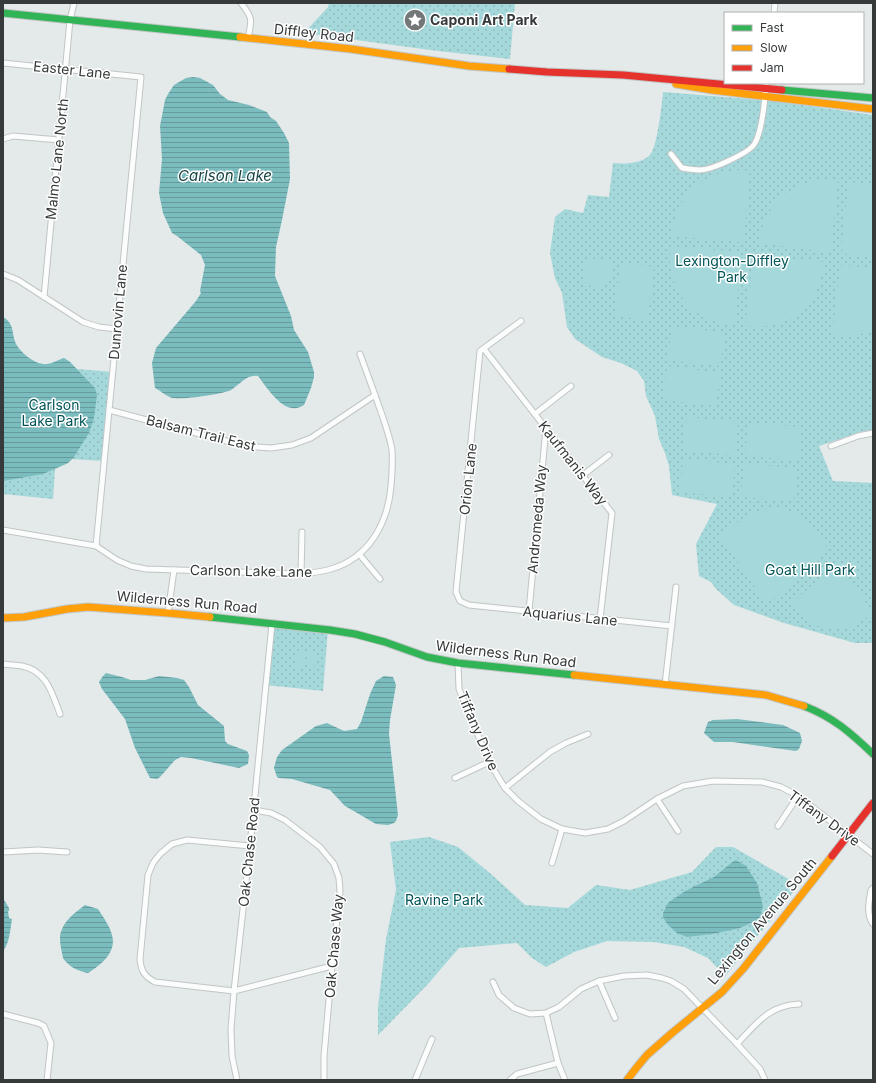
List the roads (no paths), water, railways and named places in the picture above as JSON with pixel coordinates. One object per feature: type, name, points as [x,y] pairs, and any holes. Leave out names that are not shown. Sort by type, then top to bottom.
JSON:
[{"type":"street","name":"Malmo Lane North","points":[[44,297],[70,20],[74,3]]},
{"type":"street","points":[[241,3],[251,17],[248,38]]},
{"type":"street","name":"Diffley Road","points":[[3,13],[350,49],[469,66],[724,83]]},
{"type":"street","name":"Easter Lane","points":[[3,63],[141,77]]},
{"type":"street","name":"Diffley Road","points":[[623,75],[712,90],[873,109]]},
{"type":"street","name":"Dunrovin Lane","points":[[96,546],[141,77]]},
{"type":"street","name":"Diffley Road","points":[[740,84],[873,98]]},
{"type":"street","points":[[671,154],[682,168],[701,170],[719,165],[744,153],[754,145],[759,132],[766,86]]},
{"type":"street","points":[[3,139],[14,136],[59,140]]},
{"type":"street","points":[[3,274],[18,280],[83,322],[99,327],[117,329]]},
{"type":"street","points":[[484,349],[521,321]]},
{"type":"street","name":"Kaufmanis Way","points":[[484,349],[612,513],[600,619]]},
{"type":"street","name":"Orion Lane","points":[[469,605],[460,601],[456,592],[480,352],[484,349]]},
{"type":"street","name":"Carlson Lake Lane","points":[[3,530],[96,546],[117,560],[131,566],[146,569],[301,574],[332,569],[346,563],[359,554],[372,540],[381,527],[387,511],[393,466],[389,434],[360,354]]},
{"type":"street","points":[[535,414],[572,386]]},
{"type":"street","name":"Balsam Trail East","points":[[109,410],[245,446],[271,448],[292,445],[311,438],[375,395]]},
{"type":"street","name":"Andromeda Way","points":[[529,611],[546,428]]},
{"type":"street","points":[[831,446],[873,432]]},
{"type":"street","points":[[582,475],[608,455]]},
{"type":"street","points":[[301,574],[302,532]]},
{"type":"street","points":[[359,554],[380,580]]},
{"type":"street","points":[[168,613],[174,570]]},
{"type":"street","points":[[665,685],[676,587]]},
{"type":"street","name":"Aquarius Lane","points":[[469,605],[672,626]]},
{"type":"street","name":"Wilderness Run Road","points":[[3,618],[31,616],[77,607],[168,613],[355,634],[385,642],[427,657],[458,663],[766,695],[800,704],[819,712],[840,724],[873,754]]},
{"type":"street","name":"Oak Chase Road","points":[[235,1079],[232,1056],[234,991],[254,810],[272,624]]},
{"type":"street","name":"Tiffany Drive","points":[[458,663],[459,690],[489,762],[506,788],[518,801],[541,819],[562,830],[585,833],[608,829],[624,821],[657,799],[683,786],[713,781],[762,782],[781,787],[798,796],[873,854]]},
{"type":"street","points":[[3,664],[23,666],[37,672],[48,684],[60,714]]},
{"type":"street","points":[[506,788],[550,752],[566,743],[588,734]]},
{"type":"street","points":[[455,778],[489,762]]},
{"type":"street","points":[[778,826],[798,796]]},
{"type":"street","points":[[657,799],[678,831]]},
{"type":"street","name":"Lexington Avenue South","points":[[627,1080],[647,1055],[722,992],[743,969],[873,803]]},
{"type":"street","name":"Oak Chase Way","points":[[254,810],[271,813],[285,820],[320,847],[334,864],[339,878],[340,891],[324,1056],[324,1080]]},
{"type":"street","points":[[552,863],[562,830]]},
{"type":"street","points":[[250,846],[187,840],[172,844],[160,854],[153,863],[148,875],[140,959],[140,966],[144,974],[155,982],[234,991],[332,966]]},
{"type":"street","points":[[3,852],[38,850],[67,852]]},
{"type":"street","points":[[873,888],[871,890],[868,910],[873,924]]},
{"type":"street","points":[[493,982],[499,995],[514,1008],[530,1014],[546,1013],[559,1007],[582,989],[599,981],[624,976],[647,975],[671,981],[684,988],[760,1069],[765,1080]]},
{"type":"street","points":[[599,981],[615,1018]]},
{"type":"street","points":[[737,1044],[762,1018],[773,1009],[791,1004],[799,1004]]},
{"type":"street","points":[[546,1013],[558,1063],[565,1080]]},
{"type":"street","points":[[3,1014],[44,1026],[51,1044],[47,1080]]},
{"type":"street","points":[[414,1080],[432,1039]]},
{"type":"street","points":[[510,1080],[517,1074],[558,1063]]},
{"type":"water","name":"Carlson Lake","points":[[186,78],[200,78],[213,85],[220,94],[228,100],[249,105],[267,112],[270,117],[276,121],[289,143],[290,179],[276,247],[275,276],[291,316],[294,330],[308,352],[314,372],[311,388],[304,405],[298,408],[287,407],[277,400],[258,376],[247,378],[227,392],[212,395],[172,398],[155,388],[152,363],[156,348],[201,293],[200,291],[205,265],[201,255],[172,233],[163,213],[159,193],[162,159],[160,126],[165,100],[174,85]]},
{"type":"water","name":"Carlson Lake Park","points":[[3,317],[11,326],[16,344],[28,357],[35,362],[46,364],[64,358],[70,362],[95,388],[97,395],[94,418],[89,433],[74,457],[68,463],[43,474],[3,481]]},
{"type":"water","points":[[106,673],[131,680],[145,680],[159,676],[184,680],[198,705],[224,726],[225,741],[228,744],[247,751],[249,755],[248,764],[239,768],[181,757],[175,760],[160,777],[157,779],[150,778],[135,748],[125,719],[102,689],[99,682]]},
{"type":"water","points":[[384,676],[393,677],[396,685],[389,734],[398,815],[394,823],[388,825],[376,824],[345,806],[330,790],[292,779],[277,777],[274,768],[277,757],[282,750],[316,726],[327,723],[344,731],[357,729],[376,681]]},
{"type":"water","points":[[737,719],[783,725],[800,733],[802,741],[799,749],[796,751],[733,742],[714,742],[704,733],[708,722],[713,720]]},
{"type":"water","points":[[736,860],[746,866],[757,883],[763,906],[760,917],[740,928],[712,934],[687,937],[677,933],[668,925],[663,917],[663,913],[668,903],[685,891],[714,877]]},
{"type":"water","points":[[3,898],[9,908],[9,918],[12,919],[8,940],[3,951]]},
{"type":"water","points":[[85,905],[98,909],[110,928],[113,941],[107,957],[103,962],[88,973],[74,968],[65,961],[60,942],[62,929],[65,924]]},
{"type":"place","name":"Caponi Art Park","points":[[415,20]]},
{"type":"park label","name":"Lexington-Diffley Park","points":[[732,270]]},
{"type":"park label","name":"Goat Hill Park","points":[[810,570]]},
{"type":"park label","name":"Ravine Park","points":[[444,900]]}]
